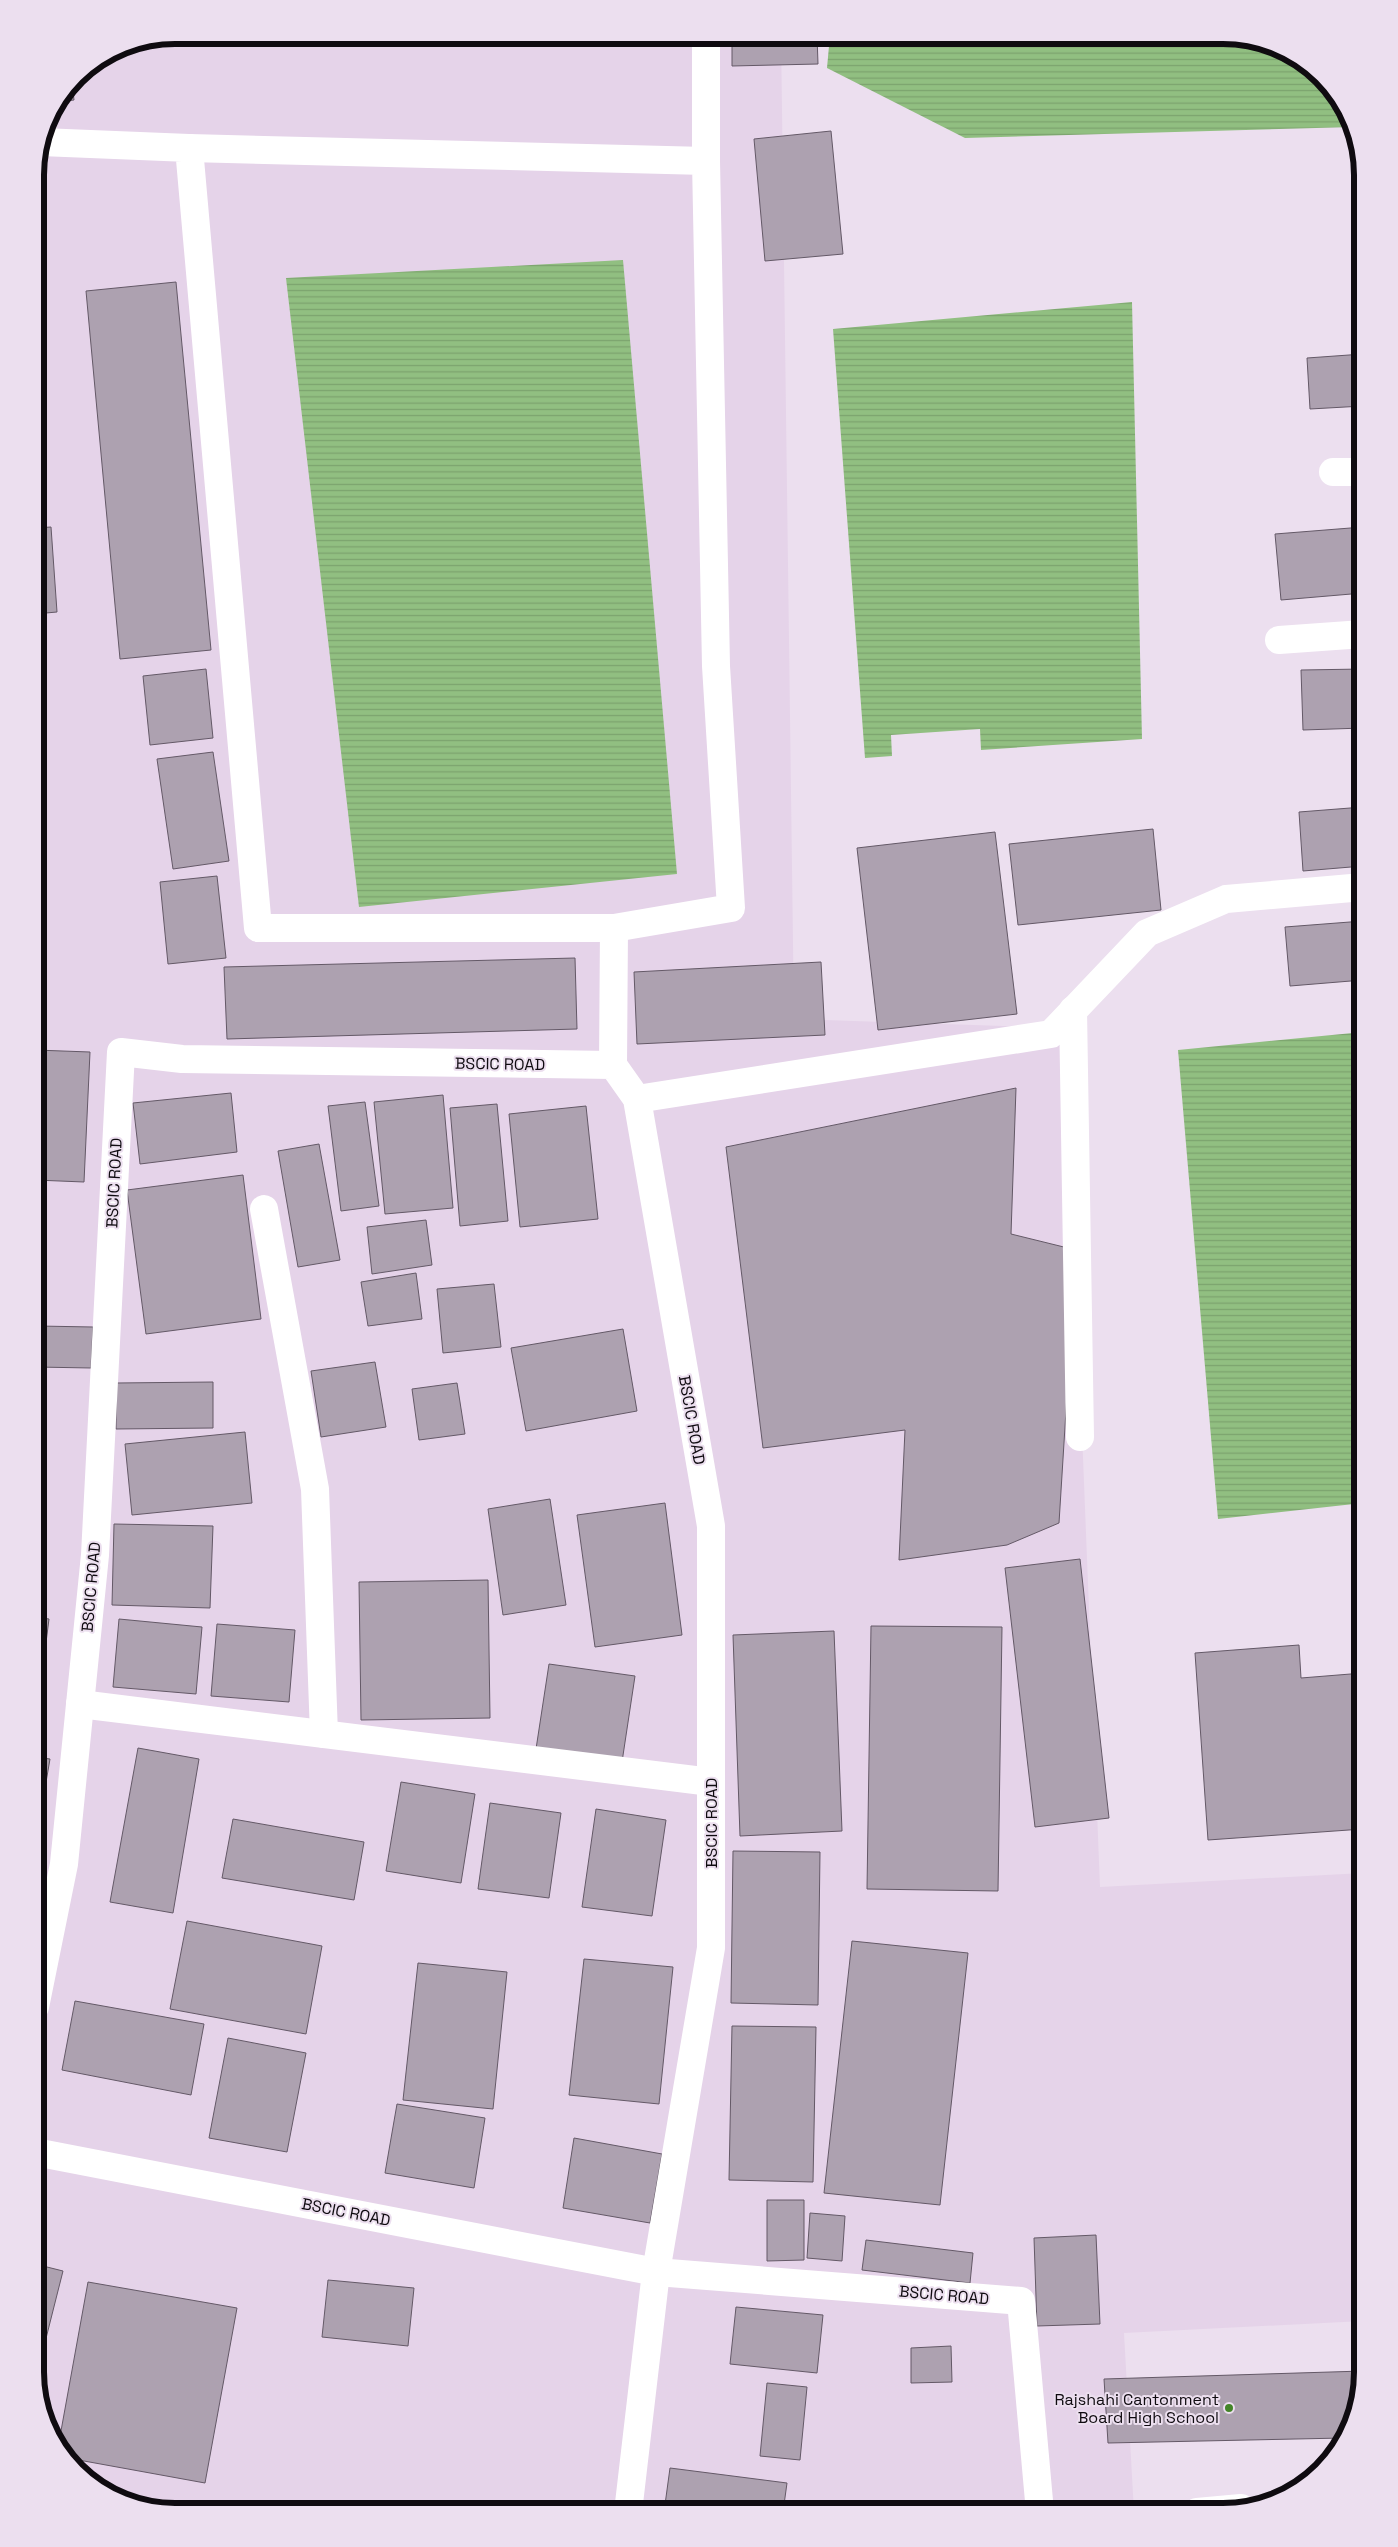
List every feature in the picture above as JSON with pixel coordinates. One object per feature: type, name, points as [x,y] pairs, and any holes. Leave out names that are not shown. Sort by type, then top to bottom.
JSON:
[{"type":"street","points":[[189,148],[258,928],[614,928],[731,908],[716,666],[706,161],[706,44]]},
{"type":"street","points":[[48,142],[189,148],[706,161]]},
{"type":"street","points":[[1333,472],[1354,472]]},
{"type":"street","points":[[1279,640],[1354,635]]},
{"type":"street","points":[[637,1099],[1051,1034],[1147,933],[1226,899],[1354,888]]},
{"type":"street","points":[[613,1065],[614,928]]},
{"type":"street","points":[[1073,1010],[1080,1437]]},
{"type":"street","name":"BSCIC ROAD","points":[[44,1962],[64,1864],[95,1555],[121,1052],[182,1059],[613,1065],[637,1099],[711,1526],[712,1948],[656,2272],[629,2503]]},
{"type":"street","points":[[264,1209],[315,1489],[324,1734]]},
{"type":"street","points":[[80,1704],[711,1782]]},
{"type":"street","name":"BSCIC ROAD","points":[[44,2154],[656,2272],[1021,2301],[1039,2503]]},
{"type":"shaded area","points":[[175,44],[781,44],[794,1019],[1066,1028],[1100,1887],[1354,1873],[1354,2321],[1124,2333],[1133,2503],[166,2503],[141,2499],[109,2486],[82,2465],[61,2438],[46,2398],[44,2372],[44,166],[48,141],[57,117],[66,102],[82,82],[117,57],[149,46]]},
{"type":"shaded area","points":[[829,44],[1232,44],[1249,46],[1281,57],[1310,76],[1332,102],[1345,127],[965,138],[827,68]]},
{"type":"shaded area","points":[[623,260],[677,874],[359,907],[286,278]]},
{"type":"shaded area","points":[[1132,302],[1142,739],[981,750],[980,729],[891,735],[892,756],[865,758],[833,329]]},
{"type":"shaded area","points":[[1354,1033],[1354,1504],[1218,1519],[1178,1050]]},
{"type":"building","points":[[732,44],[817,44],[818,64],[732,66]]},
{"type":"building","points":[[73,92],[74,100],[67,101]]},
{"type":"building","points":[[831,131],[843,254],[765,261],[754,139]]},
{"type":"building","points":[[176,282],[211,650],[120,659],[86,291]]},
{"type":"building","points":[[1354,355],[1354,407],[1310,409],[1307,358]]},
{"type":"building","points":[[44,527],[51,527],[57,612],[44,613]]},
{"type":"building","points":[[1354,528],[1354,594],[1281,600],[1275,534]]},
{"type":"building","points":[[206,669],[213,738],[150,745],[143,676]]},
{"type":"building","points":[[1354,669],[1354,728],[1303,730],[1301,670]]},
{"type":"building","points":[[213,752],[229,861],[173,869],[157,759]]},
{"type":"building","points":[[1354,808],[1354,867],[1303,871],[1299,812]]},
{"type":"building","points":[[1153,829],[1161,910],[1018,925],[1009,844]]},
{"type":"building","points":[[995,832],[1017,1014],[878,1030],[857,848]]},
{"type":"building","points":[[217,876],[226,958],[168,964],[160,882]]},
{"type":"building","points":[[1354,922],[1354,981],[1290,986],[1285,927]]},
{"type":"building","points":[[575,958],[577,1029],[227,1039],[224,967]]},
{"type":"building","points":[[821,962],[825,1035],[637,1044],[634,972]]},
{"type":"building","points":[[44,1050],[90,1052],[84,1182],[44,1180]]},
{"type":"building","points":[[1016,1088],[1011,1234],[1076,1250],[1059,1523],[1007,1545],[899,1560],[905,1430],[763,1448],[726,1147]]},
{"type":"building","points":[[231,1093],[237,1152],[140,1164],[133,1103]]},
{"type":"building","points":[[443,1095],[453,1208],[385,1214],[374,1102]]},
{"type":"building","points":[[365,1102],[379,1206],[341,1211],[328,1106]]},
{"type":"building","points":[[497,1104],[508,1221],[460,1226],[450,1108]]},
{"type":"building","points":[[586,1106],[598,1219],[520,1227],[509,1114]]},
{"type":"building","points":[[319,1144],[340,1260],[298,1267],[278,1151]]},
{"type":"building","points":[[243,1175],[261,1319],[146,1334],[127,1190]]},
{"type":"building","points":[[426,1220],[432,1265],[372,1274],[367,1227]]},
{"type":"building","points":[[416,1273],[422,1319],[368,1326],[361,1282]]},
{"type":"building","points":[[494,1284],[501,1347],[443,1353],[437,1289]]},
{"type":"building","points":[[44,1326],[93,1327],[91,1368],[44,1367]]},
{"type":"building","points":[[623,1329],[637,1411],[526,1431],[511,1348]]},
{"type":"building","points":[[375,1362],[386,1427],[321,1437],[311,1371]]},
{"type":"building","points":[[213,1382],[213,1428],[116,1429],[116,1383]]},
{"type":"building","points":[[457,1383],[465,1434],[419,1440],[412,1389]]},
{"type":"building","points":[[245,1432],[252,1503],[132,1515],[125,1444]]},
{"type":"building","points":[[550,1499],[566,1605],[503,1615],[488,1509]]},
{"type":"building","points":[[665,1503],[682,1635],[595,1647],[577,1515]]},
{"type":"building","points":[[114,1524],[213,1526],[210,1608],[112,1605]]},
{"type":"building","points":[[1080,1559],[1109,1818],[1035,1827],[1005,1568]]},
{"type":"building","points":[[488,1580],[490,1718],[361,1720],[359,1582]]},
{"type":"building","points":[[44,1618],[49,1619],[44,1658]]},
{"type":"building","points":[[119,1619],[202,1627],[196,1694],[113,1687]]},
{"type":"building","points":[[217,1624],[295,1630],[289,1702],[211,1696]]},
{"type":"building","points":[[871,1626],[1002,1627],[998,1891],[867,1889]]},
{"type":"building","points":[[834,1631],[842,1831],[740,1836],[733,1635]]},
{"type":"building","points":[[1299,1645],[1301,1678],[1354,1674],[1354,1830],[1208,1840],[1195,1653]]},
{"type":"building","points":[[549,1664],[635,1676],[622,1762],[536,1749]]},
{"type":"building","points":[[138,1748],[199,1759],[173,1913],[110,1902]]},
{"type":"building","points":[[44,1758],[50,1759],[44,1794]]},
{"type":"building","points":[[401,1782],[475,1794],[461,1883],[386,1871]]},
{"type":"building","points":[[490,1803],[561,1813],[549,1898],[478,1889]]},
{"type":"building","points":[[596,1809],[666,1820],[652,1916],[582,1907]]},
{"type":"building","points":[[233,1819],[364,1842],[354,1900],[222,1878]]},
{"type":"building","points":[[733,1851],[820,1852],[818,2005],[731,2003]]},
{"type":"building","points":[[187,1921],[322,1946],[306,2034],[170,2009]]},
{"type":"building","points":[[852,1941],[968,1953],[940,2205],[824,2193]]},
{"type":"building","points":[[584,1959],[673,1967],[659,2104],[569,2095]]},
{"type":"building","points":[[418,1963],[507,1972],[493,2109],[403,2100]]},
{"type":"building","points":[[75,2001],[204,2024],[191,2095],[62,2070]]},
{"type":"building","points":[[732,2026],[816,2027],[813,2182],[729,2180]]},
{"type":"building","points":[[228,2038],[306,2053],[287,2152],[209,2138]]},
{"type":"building","points":[[397,2104],[485,2118],[474,2188],[385,2173]]},
{"type":"building","points":[[574,2138],[662,2154],[650,2223],[563,2208]]},
{"type":"building","points":[[767,2200],[804,2200],[804,2260],[767,2261]]},
{"type":"building","points":[[810,2213],[845,2216],[842,2261],[807,2258]]},
{"type":"building","points":[[1096,2235],[1100,2324],[1037,2326],[1034,2238]]},
{"type":"building","points":[[866,2240],[973,2253],[970,2283],[862,2270]]},
{"type":"building","points":[[44,2266],[63,2271],[44,2346]]},
{"type":"building","points":[[328,2280],[414,2288],[408,2346],[322,2337]]},
{"type":"building","points":[[88,2282],[237,2308],[205,2483],[78,2460],[60,2436]]},
{"type":"building","points":[[736,2307],[823,2315],[817,2373],[730,2364]]},
{"type":"building","points":[[951,2346],[952,2382],[911,2383],[911,2348]]},
{"type":"building","name":"Rajshahi Cantonment Board High School","points":[[1354,2371],[1352,2398],[1341,2430],[1336,2438],[1108,2443],[1104,2379]]},
{"type":"building","points":[[767,2383],[807,2387],[800,2460],[760,2456]]},
{"type":"building","points":[[670,2468],[787,2483],[784,2503],[665,2503]]},
{"type":"place","name":"Rajshahi Cantonment Board High School","points":[[1229,2408]]}]
